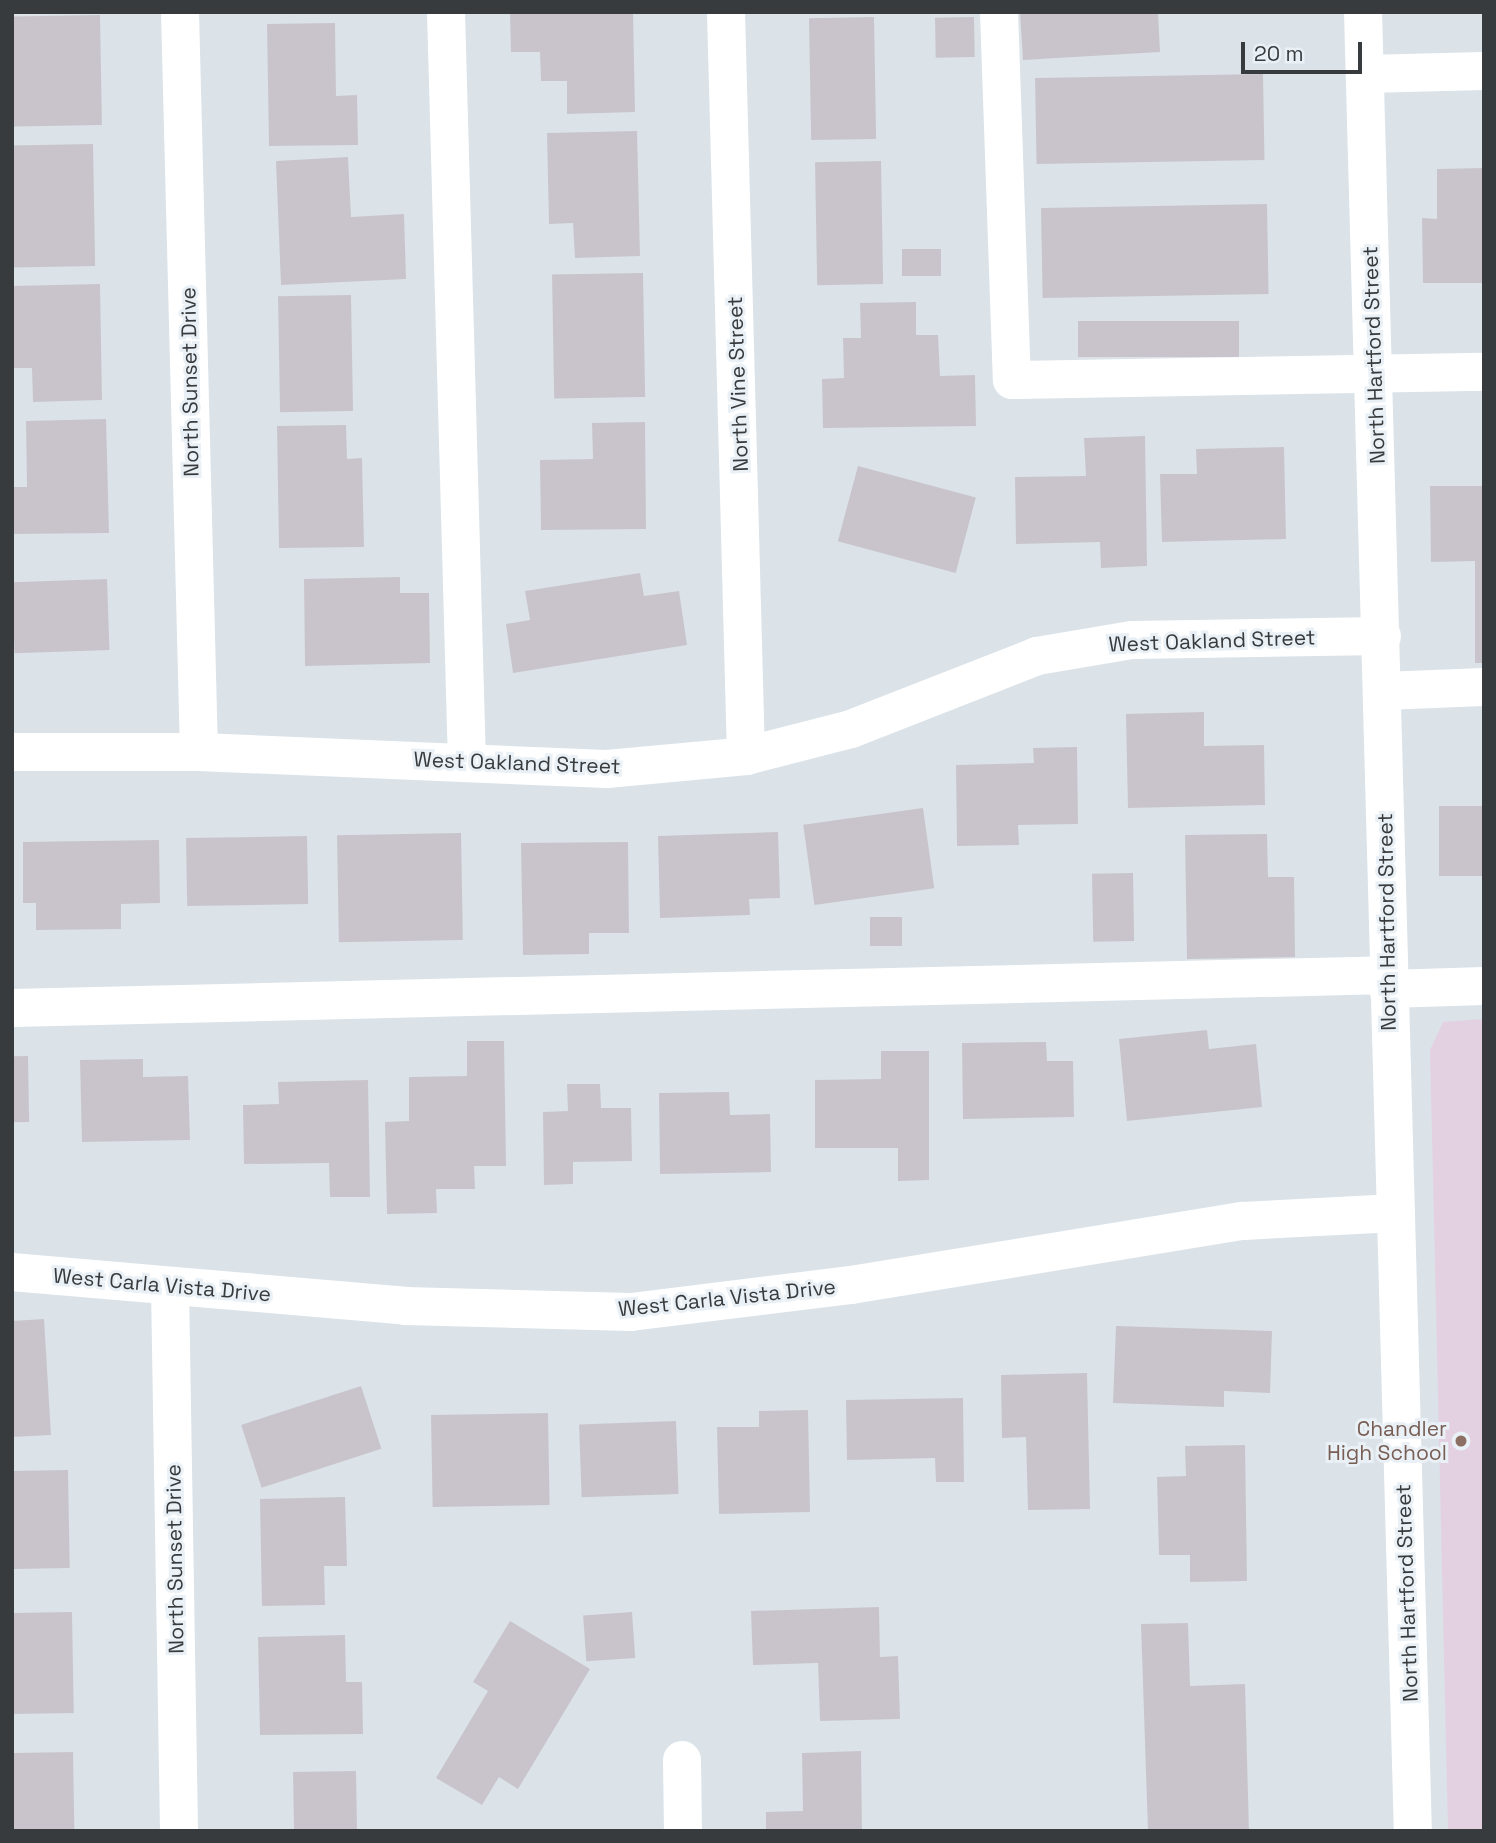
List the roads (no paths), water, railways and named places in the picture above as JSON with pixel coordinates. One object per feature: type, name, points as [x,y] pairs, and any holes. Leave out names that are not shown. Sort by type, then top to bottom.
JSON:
[{"type":"street","name":"North Sunset Drive","points":[[180,12],[199,752]]},
{"type":"street","points":[[446,12],[467,763]]},
{"type":"street","name":"North Vine Street","points":[[726,12],[746,756]]},
{"type":"street","points":[[999,12],[1012,380],[1484,372]]},
{"type":"street","name":"North Hartford Street","points":[[1363,12],[1413,1831]]},
{"type":"street","points":[[1366,74],[1484,71]]},
{"type":"street","name":"West Oakland Street","points":[[12,752],[199,752],[607,769],[746,756],[865,726],[1037,656],[1132,640],[1382,636]]},
{"type":"street","points":[[1382,691],[1484,687]]},
{"type":"street","points":[[12,1008],[1388,982],[1484,986]]},
{"type":"street","name":"West Carla Vista Drive","points":[[12,1272],[405,1306],[631,1312],[851,1285],[1243,1221],[1396,1213]]},
{"type":"street","name":"North Sunset Drive","points":[[170,1287],[180,1831]]},
{"type":"street","points":[[682,1760],[683,1831]]},
{"type":"place","name":"Chandler High School","points":[[1461,1441]]}]
